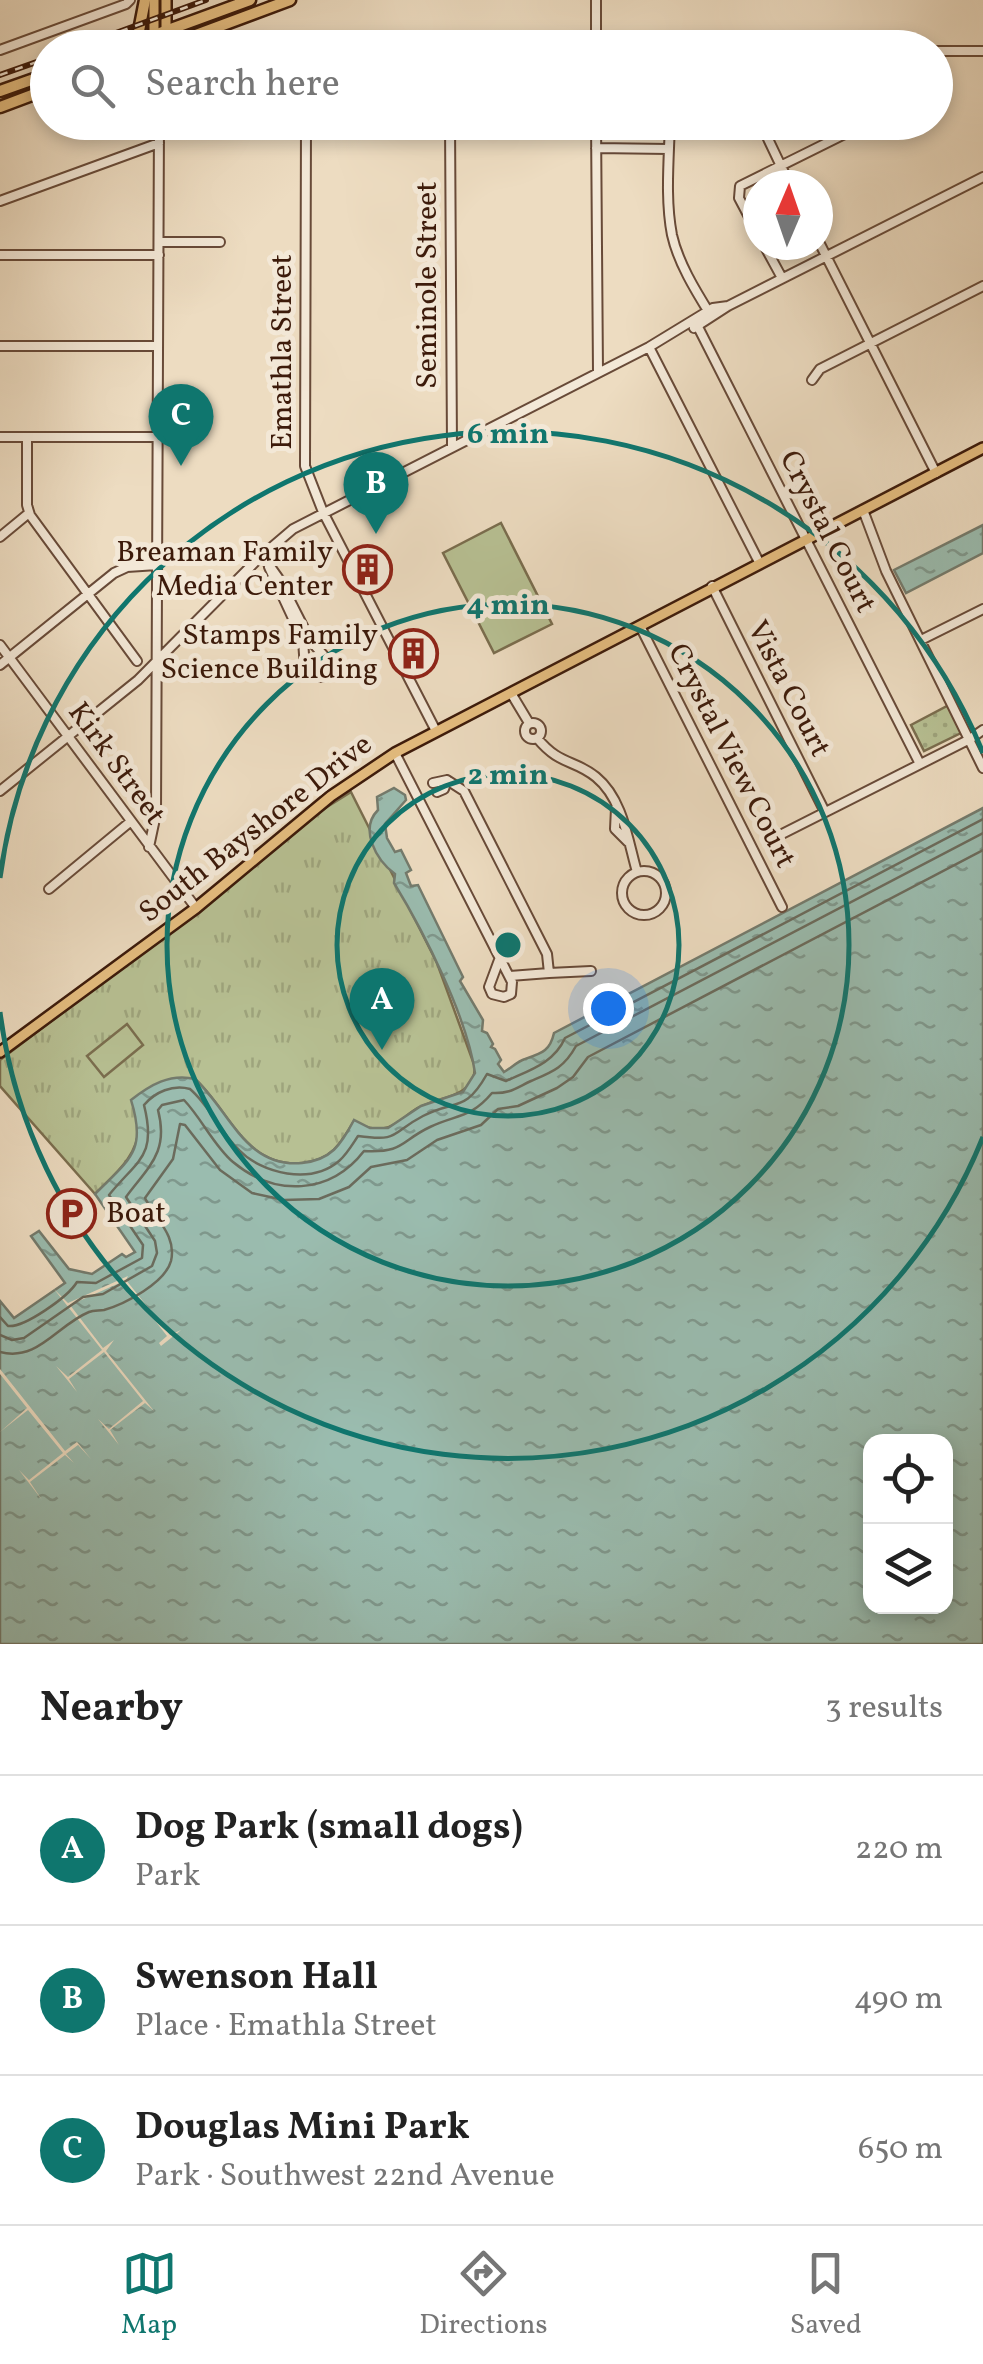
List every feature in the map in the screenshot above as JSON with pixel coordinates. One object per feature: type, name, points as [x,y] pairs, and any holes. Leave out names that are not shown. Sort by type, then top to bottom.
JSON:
[{"type":"highway","points":[[166,30],[250,0]]},
{"type":"highway","points":[[209,30],[290,0]]},
{"type":"highway","points":[[139,30],[144,4]]},
{"type":"highway","points":[[0,91],[30,80]]},
{"type":"highway","points":[[0,106],[30,95]]},
{"type":"main road","points":[[154,0],[154,30]]},
{"type":"main road","points":[[166,0],[166,30]]},
{"type":"main road","name":"South Bayshore Drive","points":[[0,1052],[196,908],[314,809],[395,754],[983,448]]},
{"type":"street","points":[[596,0],[596,30]]},
{"type":"street","points":[[53,30],[128,2],[144,4]]},
{"type":"street","points":[[0,50],[30,39]]},
{"type":"street","points":[[953,51],[983,51]]},
{"type":"street","points":[[149,847],[156,820],[159,140]]},
{"type":"street","name":"Emathla Street","points":[[306,140],[304,457],[308,477],[436,731]]},
{"type":"street","name":"Seminole Street","points":[[450,140],[452,446]]},
{"type":"street","points":[[596,140],[598,372]]},
{"type":"street","points":[[670,140],[672,234],[710,314]]},
{"type":"street","points":[[769,140],[783,170]]},
{"type":"street","points":[[774,170],[833,140]]},
{"type":"street","points":[[0,201],[159,143]]},
{"type":"street","points":[[596,148],[670,149]]},
{"type":"street","points":[[833,252],[983,177]]},
{"type":"street","points":[[159,242],[220,242]]},
{"type":"street","points":[[0,255],[159,255]]},
{"type":"street","points":[[772,260],[782,278]]},
{"type":"street","points":[[0,791],[138,680],[288,532],[818,260]]},
{"type":"street","points":[[828,260],[936,473]]},
{"type":"street","points":[[812,380],[820,369],[983,286]]},
{"type":"street","name":"Crystal Court","points":[[696,323],[920,764]]},
{"type":"street","points":[[0,346],[158,346]]},
{"type":"street","points":[[649,347],[759,562]]},
{"type":"street","points":[[0,437],[158,437]]},
{"type":"street","points":[[27,437],[29,514],[137,661]]},
{"type":"street","points":[[862,510],[883,565],[983,768]]},
{"type":"street","points":[[0,537],[29,514]]},
{"type":"street","points":[[262,556],[280,579],[310,640],[325,657],[326,672],[322,676],[311,676],[304,669],[305,644],[269,566]]},
{"type":"street","points":[[0,665],[120,569],[157,565]]},
{"type":"street","name":"Vista Court","points":[[712,586],[826,812]]},
{"type":"street","points":[[921,640],[983,608]]},
{"type":"street","name":"Crystal View Court","points":[[640,626],[782,907]]},
{"type":"street","points":[[157,633],[176,642]]},
{"type":"street","name":"Kirk Street","points":[[0,645],[196,908]]},
{"type":"street","points":[[138,680],[157,688]]},
{"type":"street","points":[[511,693],[529,723],[524,729],[526,736],[537,738],[554,758],[597,778],[616,808],[638,872]]},
{"type":"street","points":[[782,834],[983,730]]},
{"type":"street","points":[[970,739],[983,738]]},
{"type":"street","points":[[395,754],[510,976],[511,994],[504,997],[492,994],[489,983],[499,960]]},
{"type":"street","points":[[416,796],[447,780],[462,789],[545,949],[549,974]]},
{"type":"street","points":[[50,889],[130,822]]},
{"type":"street","points":[[638,872],[654,874],[665,887],[665,900],[654,912],[634,912],[624,899],[624,884],[638,872]]},
{"type":"street","points":[[510,976],[591,971]]},
{"type":"green space","points":[[501,523],[552,624],[494,653],[443,553]]},
{"type":"green space","points":[[949,705],[963,732],[924,751],[911,725]]},
{"type":"green space","points":[[351,792],[437,963],[475,1067],[469,1085],[381,1129],[354,1121],[334,1150],[320,1159],[302,1163],[282,1162],[252,1147],[195,1079],[139,1126],[130,1155],[95,1194],[0,1086],[0,1060],[255,866],[319,812]]},
{"type":"green space","points":[[127,1024],[143,1045],[104,1077],[87,1056]]},
{"type":"water","points":[[983,525],[983,553],[906,593],[894,570]]},
{"type":"water","points":[[394,788],[405,795],[406,800],[385,824],[387,838],[395,852],[401,850],[411,870],[406,873],[411,886],[418,885],[504,1072],[544,1050],[554,1033],[983,808],[983,1644],[0,1644],[0,1301],[14,1318],[65,1283],[31,1236],[39,1231],[69,1269],[92,1274],[122,1254],[126,1257],[135,1252],[95,1194],[118,1172],[136,1143],[131,1100],[161,1082],[195,1079],[252,1147],[282,1162],[302,1163],[321,1159],[334,1150],[354,1120],[370,1128],[388,1128],[421,1106],[463,1092],[475,1073],[443,975],[394,883],[395,874],[372,844],[370,826],[378,810],[377,797]]},
{"type":"pier","points":[[128,1276],[126,1280],[170,1335],[181,1330],[161,1346],[159,1343],[167,1336],[124,1281],[70,1305],[103,1348],[114,1340],[106,1351],[154,1411],[145,1403],[110,1430],[119,1445],[98,1419],[109,1429],[143,1401],[104,1352],[69,1379],[77,1392],[56,1366],[68,1377],[102,1350],[54,1289],[68,1303]]},
{"type":"pier","points":[[0,1369],[65,1451],[77,1442],[91,1459],[78,1445],[66,1454],[74,1463],[65,1455],[30,1482],[42,1500],[19,1470],[29,1480],[63,1453],[28,1410],[0,1432],[27,1408]]},
{"type":"railway","points":[[124,30],[206,0]]},
{"type":"railway","points":[[0,75],[30,64]]},
{"type":"place","name":"Douglas Mini Park","points":[[181,466]]},
{"type":"place","name":"Swenson Hall","points":[[376,534]]},
{"type":"place","name":"Breaman Family Media Center","points":[[368,570]]},
{"type":"place","name":"Stamps Family Science Building","points":[[413,653]]},
{"type":"place","name":"Dog Park (small dogs)","points":[[382,1050]]},
{"type":"place","name":"Boat","points":[[71,1214]]}]
